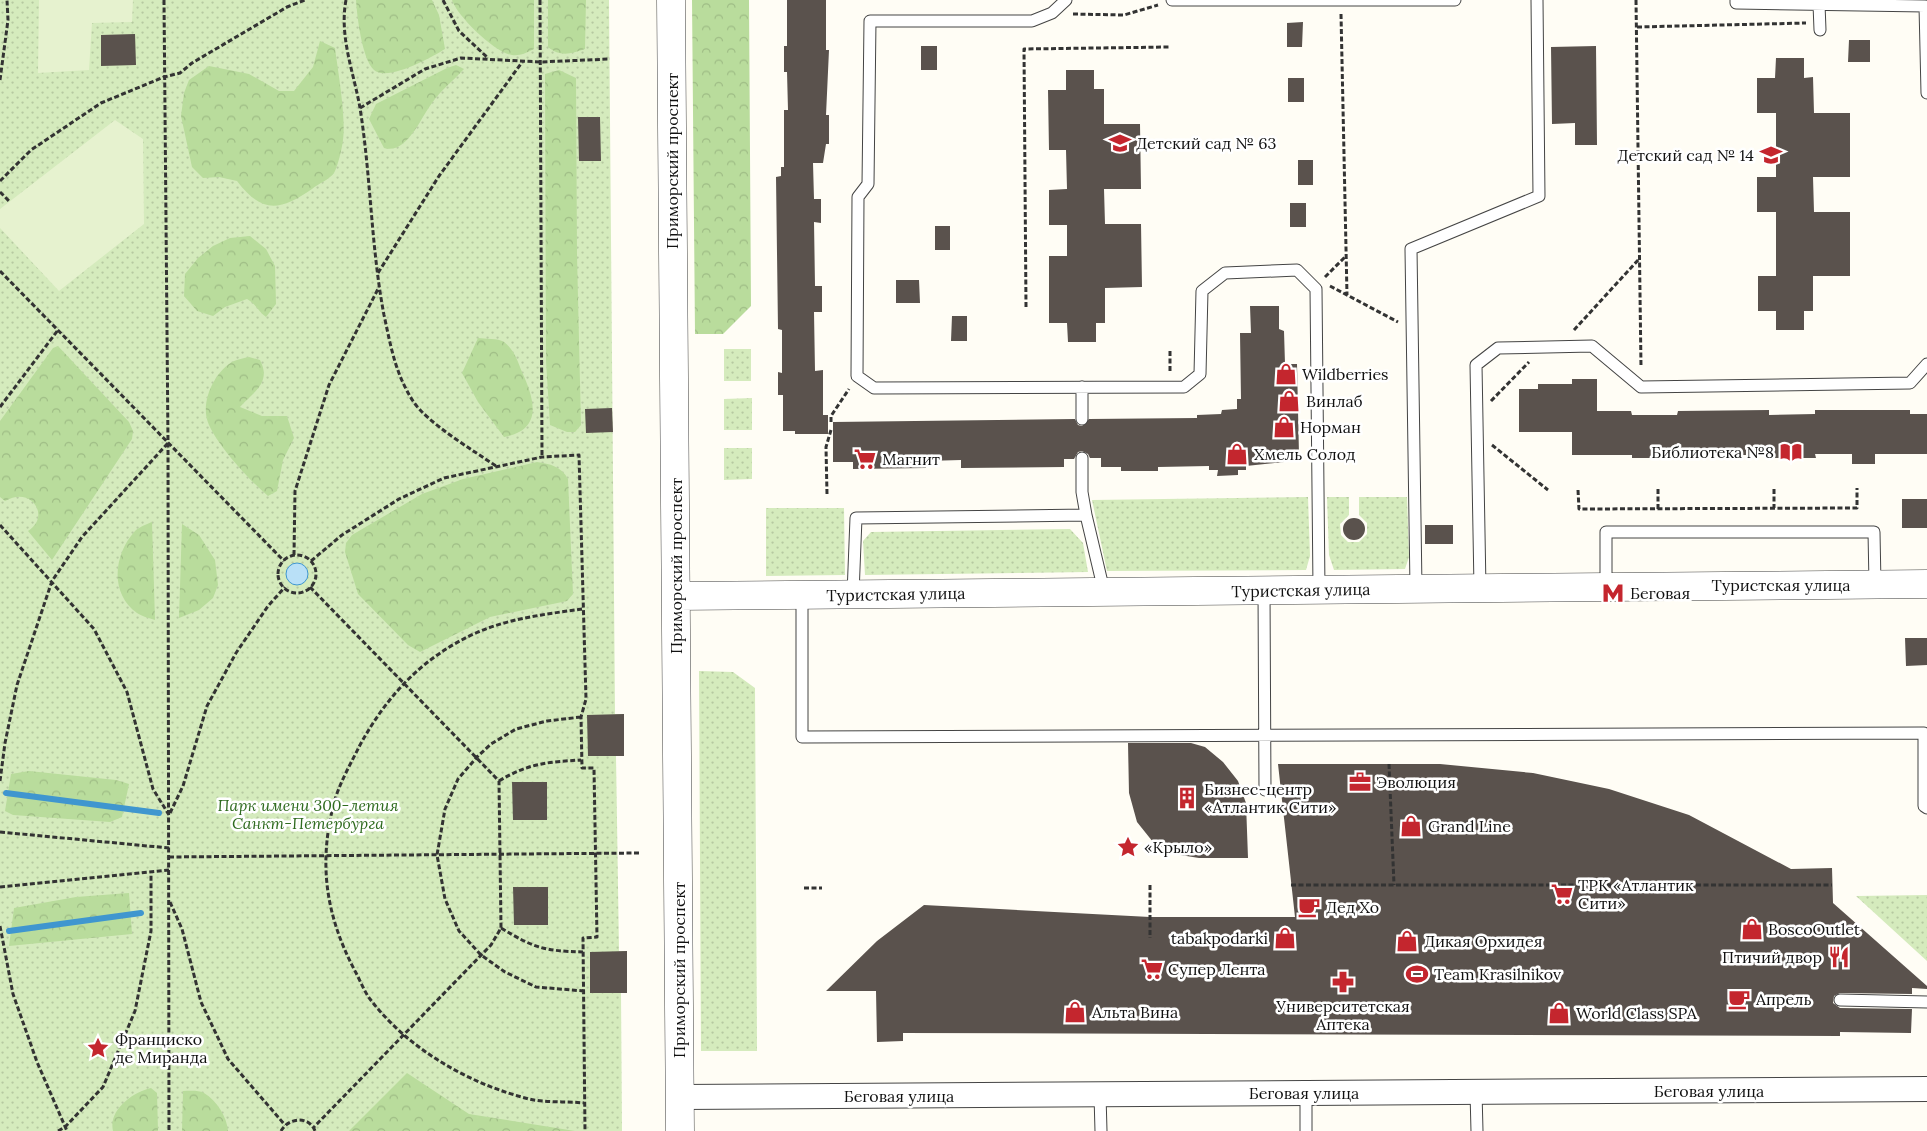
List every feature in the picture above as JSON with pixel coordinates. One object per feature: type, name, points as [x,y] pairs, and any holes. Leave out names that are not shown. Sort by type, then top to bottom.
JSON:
[{"type":"street","name":"Приморский проспект","points":[[671,0],[680,1131]]},
{"type":"street","name":"Туристская улица","points":[[676,596],[1927,584]]},
{"type":"street","name":"Беговая улица","points":[[680,1097],[1927,1089]]},
{"type":"lane","points":[[1066,0],[1052,13],[1032,21],[870,21],[868,184],[858,197],[857,376],[874,388],[1184,387],[1200,374],[1202,291],[1225,273],[1297,270],[1316,289],[1319,589]]},
{"type":"lane","points":[[1172,0],[1455,0]]},
{"type":"lane","points":[[1416,588],[1411,249],[1539,196],[1537,0]]},
{"type":"lane","points":[[1736,0],[1736,4],[1819,4],[1865,7],[1925,6],[1927,93]]},
{"type":"lane","points":[[1819,4],[1820,26]]},
{"type":"lane","points":[[1480,588],[1476,364],[1498,348],[1592,346],[1641,387],[1910,383],[1927,364]]},
{"type":"lane","points":[[1082,387],[1082,419]]},
{"type":"lane","points":[[1082,458],[1086,515],[1104,592]]},
{"type":"lane","points":[[853,594],[856,518],[1086,515]]},
{"type":"lane","points":[[1606,586],[1606,532],[1874,532],[1875,584]]},
{"type":"lane","points":[[1264,590],[1265,790]]},
{"type":"lane","points":[[802,594],[802,738],[1924,733],[1924,806],[1927,808]]},
{"type":"lane","points":[[1840,1000],[1927,1002]]},
{"type":"lane","points":[[1476,1092],[1477,1131]]},
{"type":"lane","points":[[1306,1093],[1306,1131]]},
{"type":"lane","points":[[1100,1094],[1101,1131]]},
{"type":"path","points":[[0,80],[8,20],[7,0]]},
{"type":"path","points":[[164,0],[168,442],[169,1131]]},
{"type":"path","points":[[0,181],[31,150],[101,103],[164,77],[180,73],[200,58],[287,7],[304,0]]},
{"type":"path","points":[[346,0],[344,10],[348,60],[360,108],[379,287],[394,366],[414,403],[445,430],[496,467]]},
{"type":"path","points":[[443,0],[459,31],[489,59]]},
{"type":"path","points":[[540,0],[542,457]]},
{"type":"path","points":[[1052,13],[1124,14],[1172,0]]},
{"type":"path","points":[[1340,0],[1347,295]]},
{"type":"path","points":[[1636,0],[1641,387]]},
{"type":"path","points":[[1636,28],[1820,26]]},
{"type":"path","points":[[1026,307],[1024,48],[1169,48]]},
{"type":"path","points":[[360,108],[425,69],[461,58],[540,62],[610,59]]},
{"type":"path","points":[[378,274],[439,176],[523,61]]},
{"type":"path","points":[[0,192],[10,202]]},
{"type":"path","points":[[1321,281],[1346,257]]},
{"type":"path","points":[[1559,347],[1640,259]]},
{"type":"path","points":[[0,271],[284,561]]},
{"type":"path","points":[[1308,281],[1321,281],[1412,330]]},
{"type":"path","points":[[294,555],[295,491],[329,385],[379,287]]},
{"type":"path","points":[[0,407],[58,330]]},
{"type":"path","points":[[1476,416],[1543,347]]},
{"type":"path","points":[[1170,351],[1170,387]]},
{"type":"path","points":[[831,422],[831,416],[857,376]]},
{"type":"path","points":[[827,494],[826,447],[831,430]]},
{"type":"path","points":[[1476,432],[1548,490]]},
{"type":"path","points":[[0,781],[5,743],[17,685],[52,581],[82,537],[168,442]]},
{"type":"path","points":[[311,561],[342,535],[399,499],[444,478],[542,457],[579,455],[586,699],[581,717],[581,760],[582,768],[594,768],[597,937],[583,938],[585,1131]]},
{"type":"path","points":[[1774,488],[1774,508]]},
{"type":"path","points":[[1578,490],[1579,509],[1857,508],[1857,488]]},
{"type":"path","points":[[1658,489],[1658,509]]},
{"type":"path","points":[[0,525],[94,629],[127,692],[153,789],[169,816]]},
{"type":"path","points":[[294,555],[311,561],[316,574],[314,584],[306,590],[297,592],[284,587],[278,573],[284,561],[294,555]]},
{"type":"path","points":[[169,816],[183,786],[207,706],[236,653],[268,606],[284,587]]},
{"type":"path","points":[[281,1131],[289,1122],[299,1119],[308,1122],[314,1129],[491,945],[501,928],[499,781],[310,587]]},
{"type":"path","points":[[582,609],[517,619],[478,632],[438,655],[403,682],[375,718],[334,802],[325,856],[327,899],[346,955],[370,999],[404,1035],[437,1059],[482,1084],[531,1099],[584,1103]]},
{"type":"path","points":[[581,717],[516,729],[491,744],[477,757],[458,779],[445,809],[437,855],[445,899],[459,931],[481,955],[505,972],[536,986],[584,991]]},
{"type":"path","points":[[499,781],[520,768],[546,762],[581,760]]},
{"type":"path","points":[[1389,764],[1394,885]]},
{"type":"path","points":[[0,832],[169,848]]},
{"type":"path","points":[[169,857],[639,853]]},
{"type":"path","points":[[0,887],[169,870]]},
{"type":"path","points":[[58,1131],[65,1127],[102,1087],[135,1011],[151,930],[151,872]]},
{"type":"path","points":[[1150,885],[1150,938]]},
{"type":"path","points":[[1291,885],[1832,885]]},
{"type":"path","points":[[804,888],[822,888]]},
{"type":"path","points":[[169,900],[182,929],[201,1002],[228,1059],[285,1126]]},
{"type":"path","points":[[0,926],[13,994],[37,1062],[67,1131]]},
{"type":"path","points":[[501,928],[529,945],[553,951],[583,952]]},
{"type":"green space","name":"Парк имени 300-летия Санкт-Петербурга","points":[[0,0],[609,0],[615,714],[624,714],[624,756],[616,756],[619,951],[627,951],[627,993],[621,993],[622,1131],[0,1131]]},
{"type":"green space","points":[[39,0],[133,0],[132,22],[92,23],[89,70],[38,73]]},
{"type":"green space","points":[[356,0],[432,0],[439,15],[445,49],[399,71],[381,73],[374,70],[366,57],[363,47]]},
{"type":"green space","points":[[452,0],[534,0],[534,49],[523,54],[512,55],[496,48],[469,24],[455,7]]},
{"type":"green space","points":[[548,0],[586,0],[585,49],[566,54],[548,47]]},
{"type":"green space","points":[[692,0],[749,0],[751,306],[723,334],[695,334]]},
{"type":"green space","points":[[320,41],[335,48],[343,107],[344,130],[340,157],[334,173],[290,202],[272,206],[263,204],[255,199],[237,181],[219,177],[203,178],[192,167],[181,116],[184,93],[189,80],[209,66],[249,74],[279,91],[294,91],[313,67]]},
{"type":"green space","points":[[456,65],[464,69],[443,89],[406,141],[392,149],[384,148],[369,119],[376,104]]},
{"type":"green space","points":[[559,70],[576,78],[577,255],[581,425],[575,432],[567,432],[550,425],[546,361],[545,74]]},
{"type":"green space","points":[[115,120],[143,139],[144,224],[59,291],[0,228],[0,209]]},
{"type":"green space","points":[[250,236],[266,249],[275,266],[276,304],[266,317],[247,299],[225,307],[213,316],[197,311],[184,296],[185,274],[198,258],[213,246],[230,238]]},
{"type":"green space","points":[[478,338],[504,342],[515,356],[527,383],[532,403],[532,412],[530,421],[525,428],[517,433],[504,437],[478,402],[462,373]]},
{"type":"green space","points":[[58,346],[129,422],[133,431],[132,439],[52,560],[28,531],[35,525],[38,518],[38,511],[35,505],[23,497],[15,497],[5,501],[0,497],[0,421],[53,348]]},
{"type":"green space","points":[[724,349],[751,349],[751,381],[724,381]]},
{"type":"green space","points":[[249,357],[260,360],[264,375],[255,392],[240,407],[262,416],[287,416],[294,438],[283,460],[277,491],[268,496],[227,453],[214,434],[206,417],[207,398],[220,372],[234,361]]},
{"type":"green space","points":[[752,398],[752,430],[724,430],[724,399]]},
{"type":"green space","points":[[724,448],[752,448],[752,479],[724,480]]},
{"type":"green space","points":[[537,462],[559,468],[568,479],[573,594],[567,601],[490,617],[420,652],[408,645],[358,594],[345,552],[346,543],[352,535],[422,494],[463,479]]},
{"type":"green space","points":[[1308,497],[1310,556],[1306,570],[1107,571],[1092,500]]},
{"type":"green space","points":[[1327,497],[1349,497],[1349,515],[1340,524],[1341,535],[1348,542],[1359,542],[1367,534],[1367,523],[1359,515],[1359,497],[1407,497],[1409,557],[1405,569],[1334,570],[1329,555]]},
{"type":"green space","points":[[766,508],[844,508],[845,575],[766,576]]},
{"type":"green space","points":[[152,522],[155,620],[139,614],[128,605],[122,595],[118,573],[119,562],[128,540],[135,531]]},
{"type":"green space","points":[[182,524],[199,535],[215,560],[218,585],[213,598],[199,610],[179,618]]},
{"type":"green space","points":[[1070,529],[1083,543],[1088,572],[865,575],[863,541],[871,532]]},
{"type":"green space","points":[[699,671],[733,672],[755,688],[757,1051],[701,1051]]},
{"type":"green space","points":[[29,771],[116,780],[129,784],[122,817],[110,822],[13,815],[5,811],[11,774]]},
{"type":"green space","points":[[129,893],[132,934],[9,946],[14,908],[76,897]]},
{"type":"green space","points":[[1927,895],[1927,961],[1856,896]]},
{"type":"green space","points":[[407,1073],[469,1114],[575,1131],[349,1131]]},
{"type":"green space","points":[[151,1088],[157,1093],[158,1131],[113,1131],[112,1123],[114,1116],[123,1103],[137,1093]]},
{"type":"green space","points":[[183,1091],[199,1091],[209,1096],[223,1115],[228,1131],[182,1131]]},
{"type":"water","points":[[297,563],[305,566],[308,574],[305,582],[297,585],[289,582],[286,574],[289,566]]},
{"type":"building","points":[[787,0],[826,0],[826,50],[829,50],[826,115],[829,115],[829,144],[826,144],[823,163],[813,163],[814,199],[821,199],[821,223],[814,222],[815,286],[822,286],[822,312],[814,312],[815,371],[823,370],[823,415],[828,415],[828,434],[795,434],[795,431],[783,431],[783,395],[778,395],[778,372],[782,373],[782,330],[778,329],[776,177],[781,176],[781,167],[784,167],[784,110],[788,110],[787,72],[784,72],[784,46],[787,46]]},
{"type":"building","points":[[1303,22],[1302,47],[1287,47],[1287,23]]},
{"type":"building","points":[[135,34],[136,65],[101,66],[101,35]]},
{"type":"building","points":[[1849,40],[1870,40],[1870,62],[1848,62]]},
{"type":"building","points":[[921,46],[937,46],[937,70],[921,70]]},
{"type":"building","points":[[1596,46],[1597,145],[1575,145],[1575,123],[1552,124],[1551,47]]},
{"type":"building","points":[[1776,58],[1804,58],[1804,78],[1813,77],[1814,113],[1850,113],[1850,177],[1813,177],[1814,212],[1850,212],[1850,276],[1813,276],[1813,311],[1804,311],[1804,330],[1776,330],[1776,311],[1758,311],[1758,276],[1776,276],[1776,212],[1757,212],[1757,177],[1776,177],[1776,113],[1757,113],[1757,78],[1775,78]]},
{"type":"building","points":[[1066,70],[1094,70],[1094,89],[1104,89],[1104,124],[1140,124],[1141,189],[1104,189],[1105,224],[1141,224],[1142,287],[1105,288],[1105,323],[1096,323],[1096,342],[1068,342],[1067,323],[1049,323],[1049,256],[1067,256],[1067,225],[1049,225],[1049,190],[1067,189],[1066,150],[1049,150],[1048,90],[1066,90]]},
{"type":"building","points":[[1288,78],[1304,78],[1304,102],[1288,102]]},
{"type":"building","points":[[578,117],[600,117],[601,161],[579,161]]},
{"type":"building","points":[[1298,160],[1313,160],[1313,185],[1298,185]]},
{"type":"building","points":[[1290,203],[1306,203],[1306,227],[1290,227]]},
{"type":"building","points":[[935,226],[950,226],[950,250],[935,250]]},
{"type":"building","points":[[896,280],[919,280],[920,303],[896,303]]},
{"type":"building","points":[[1250,306],[1279,306],[1279,329],[1284,331],[1285,364],[1297,364],[1299,455],[1293,461],[1246,466],[1246,470],[1238,470],[1238,475],[1217,476],[1218,470],[1209,470],[1209,466],[1158,467],[1158,471],[1121,471],[1121,467],[1101,467],[1101,458],[1090,458],[1088,454],[1082,451],[1078,452],[1074,459],[1064,459],[1064,467],[961,468],[961,460],[926,461],[926,468],[853,469],[853,462],[833,462],[833,422],[1075,419],[1078,425],[1082,426],[1089,419],[1197,418],[1197,415],[1221,414],[1222,410],[1237,409],[1237,399],[1241,399],[1240,333],[1251,333]]},
{"type":"building","points":[[952,316],[967,316],[967,341],[951,341]]},
{"type":"building","points":[[1572,379],[1597,379],[1597,411],[1631,411],[1632,415],[1677,415],[1678,411],[1769,410],[1769,415],[1815,414],[1815,410],[1910,410],[1910,414],[1927,414],[1927,454],[1875,454],[1875,464],[1852,464],[1852,454],[1815,454],[1816,458],[1770,458],[1770,455],[1678,455],[1678,458],[1632,458],[1632,455],[1572,455],[1572,432],[1519,432],[1519,389],[1538,389],[1538,384],[1572,384]]},
{"type":"building","points":[[612,408],[613,432],[586,433],[585,409]]},
{"type":"building","points":[[1902,499],[1927,499],[1927,528],[1902,528]]},
{"type":"building","points":[[1354,518],[1362,521],[1365,529],[1362,537],[1354,540],[1346,537],[1343,529],[1346,521]]},
{"type":"building","points":[[1425,525],[1453,525],[1453,544],[1425,544]]},
{"type":"building","points":[[1905,638],[1927,638],[1927,665],[1906,666]]},
{"type":"building","points":[[624,714],[624,756],[588,756],[587,715]]},
{"type":"building","name":"Бизнес-центр «Атлантик Сити»","points":[[1128,743],[1191,743],[1205,747],[1223,762],[1238,781],[1246,803],[1248,858],[1199,858],[1174,854],[1153,842],[1137,822],[1129,793]]},
{"type":"building","name":"ТРК «Атлантик Сити»","points":[[1278,764],[1440,764],[1533,773],[1609,789],[1689,815],[1791,869],[1832,868],[1833,903],[1927,986],[1927,989],[1912,988],[1912,994],[1840,993],[1834,996],[1833,1003],[1840,1008],[1912,1009],[1911,1033],[1840,1032],[1840,1036],[903,1033],[903,1041],[877,1042],[876,991],[826,991],[877,941],[924,905],[1150,917],[1295,917]]},
{"type":"building","points":[[512,782],[547,782],[547,820],[513,820]]},
{"type":"building","points":[[513,887],[548,887],[548,925],[514,925]]},
{"type":"building","points":[[627,951],[627,993],[590,993],[590,952]]},
{"type":"waterway","points":[[6,793],[159,813]]},
{"type":"waterway","points":[[9,931],[141,913]]},
{"type":"place","name":"Детский сад № 63","points":[[1120,143]]},
{"type":"place","name":"Детский сад № 14","points":[[1771,155]]},
{"type":"place","name":"Wildberries","points":[[1286,374]]},
{"type":"place","name":"Винлаб","points":[[1289,401]]},
{"type":"place","name":"Норман","points":[[1284,427]]},
{"type":"place","name":"Библиотека №8","points":[[1791,452]]},
{"type":"place","name":"Хмель Солод","points":[[1237,454]]},
{"type":"place","name":"Магнит","points":[[865,459]]},
{"type":"place","name":"Беговая","points":[[1613,593]]},
{"type":"place","name":"Эволюция","points":[[1360,782]]},
{"type":"place","name":"Бизнес-центр «Атлантик Сити»","points":[[1187,798]]},
{"type":"place","name":"Grand Line","points":[[1411,826]]},
{"type":"place","name":"«Крыло»","points":[[1128,847]]},
{"type":"place","name":"ТРК «Атлантик Сити»","points":[[1562,894]]},
{"type":"place","name":"Дед Хо","points":[[1309,907]]},
{"type":"place","name":"BoscoOutlet","points":[[1752,929]]},
{"type":"place","name":"tabakpodarki","points":[[1285,938]]},
{"type":"place","name":"Дикая Орхидея","points":[[1407,941]]},
{"type":"place","name":"Птичий двор","points":[[1839,957]]},
{"type":"place","name":"Супер Лента","points":[[1152,969]]},
{"type":"place","name":"Team Krasilnikov","points":[[1417,974]]},
{"type":"place","name":"Университетская Аптека","points":[[1343,982]]},
{"type":"place","name":"Апрель","points":[[1739,999]]},
{"type":"place","name":"Альта Вина","points":[[1075,1012]]},
{"type":"place","name":"World Class SPA","points":[[1559,1013]]},
{"type":"place","name":"Франциско де Миранда","points":[[98,1048]]}]
